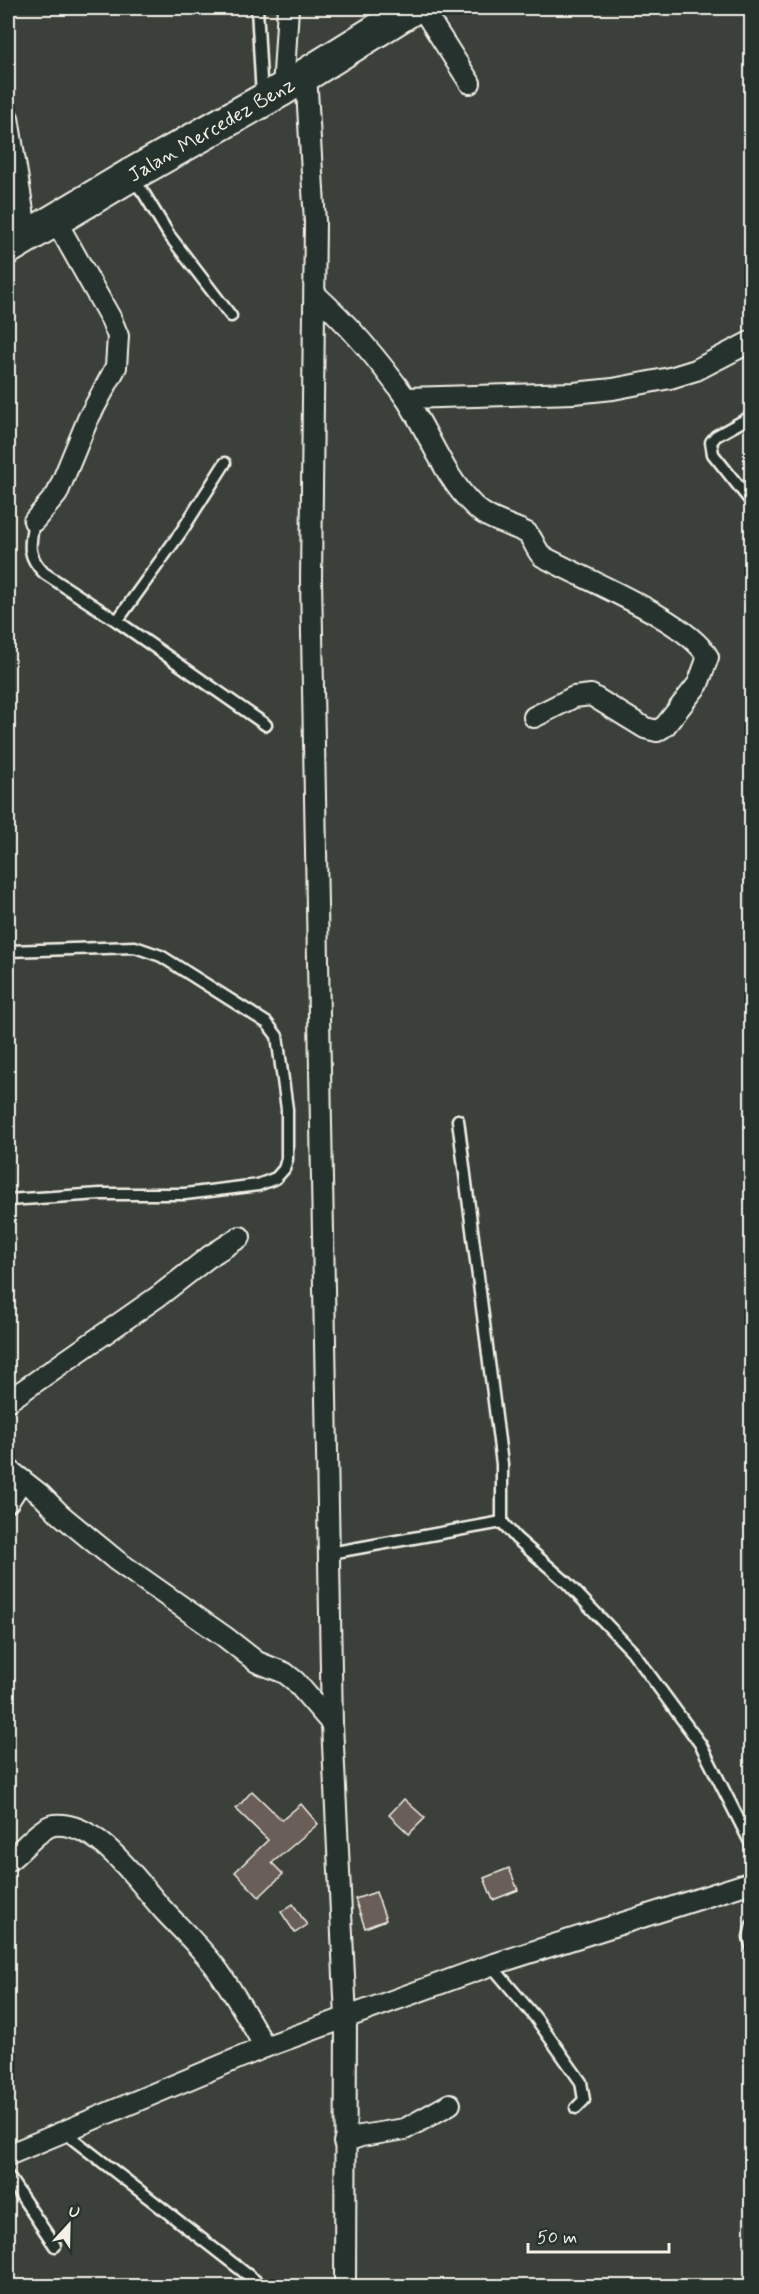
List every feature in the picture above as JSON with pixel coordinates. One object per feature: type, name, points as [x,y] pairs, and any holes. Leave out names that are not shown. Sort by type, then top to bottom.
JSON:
[{"type":"main road","name":"Jalan Mercedez Benz","points":[[17,242],[283,88],[413,8]]},
{"type":"street","points":[[288,8],[283,88],[315,222],[311,579],[332,1724],[346,2018],[345,2286]]},
{"type":"street","points":[[422,8],[470,82]]},
{"type":"street","points":[[8,118],[17,242]]},
{"type":"street","points":[[34,521],[57,494],[88,419],[116,367],[118,352],[118,336],[111,319],[56,221]]},
{"type":"street","points":[[315,294],[346,322],[406,398],[449,474],[474,506],[486,515],[526,533],[532,538],[542,556],[654,613],[696,642],[708,657],[698,684],[665,726],[657,731],[645,728],[591,695],[574,697],[534,717]]},
{"type":"street","points":[[406,398],[574,393],[613,389],[670,378],[696,370],[752,341]]},
{"type":"street","points":[[8,1401],[160,1295],[210,1256],[240,1237]]},
{"type":"street","points":[[8,1502],[15,1475],[117,1561],[257,1662],[285,1673],[295,1681],[332,1724]]},
{"type":"street","points":[[8,1861],[53,1825],[69,1827],[90,1835],[114,1853],[132,1871],[216,1968],[265,2047]]},
{"type":"street","points":[[8,2155],[265,2047],[491,1965],[752,1882]]},
{"type":"street","points":[[344,2142],[361,2136],[405,2129],[450,2104]]},
{"type":"lane","points":[[257,8],[283,88]]},
{"type":"lane","points":[[129,176],[143,192],[169,235],[231,316]]},
{"type":"lane","points":[[752,416],[716,436],[711,442],[712,454],[752,503]]},
{"type":"lane","points":[[117,621],[181,532],[225,463]]},
{"type":"lane","points":[[34,521],[30,549],[34,564],[44,573],[266,725]]},
{"type":"lane","points":[[8,951],[135,947],[162,956],[267,1023],[277,1036],[286,1109],[287,1148],[284,1169],[276,1178],[258,1185],[185,1194],[100,1194],[8,1200]]},
{"type":"lane","points":[[458,1120],[502,1464],[502,1522],[516,1538],[567,1582],[632,1651],[701,1745],[752,1846]]},
{"type":"lane","points":[[330,1553],[502,1522]]},
{"type":"lane","points":[[752,1925],[749,1937],[752,1948]]},
{"type":"lane","points":[[491,1965],[535,2017],[581,2082],[584,2100],[576,2108]]},
{"type":"lane","points":[[64,2132],[262,2286]]},
{"type":"lane","points":[[8,2176],[55,2246]]},
{"type":"building","points":[[252,1791],[282,1820],[301,1804],[318,1824],[272,1863],[283,1874],[259,1897],[235,1872],[268,1840],[236,1809]]},
{"type":"building","points":[[404,1799],[425,1818],[409,1834],[389,1815]]},
{"type":"building","points":[[509,1868],[518,1890],[493,1900],[484,1878]]},
{"type":"building","points":[[376,1892],[386,1920],[365,1928],[355,1899]]},
{"type":"building","points":[[293,1904],[307,1925],[295,1933],[281,1912]]}]
